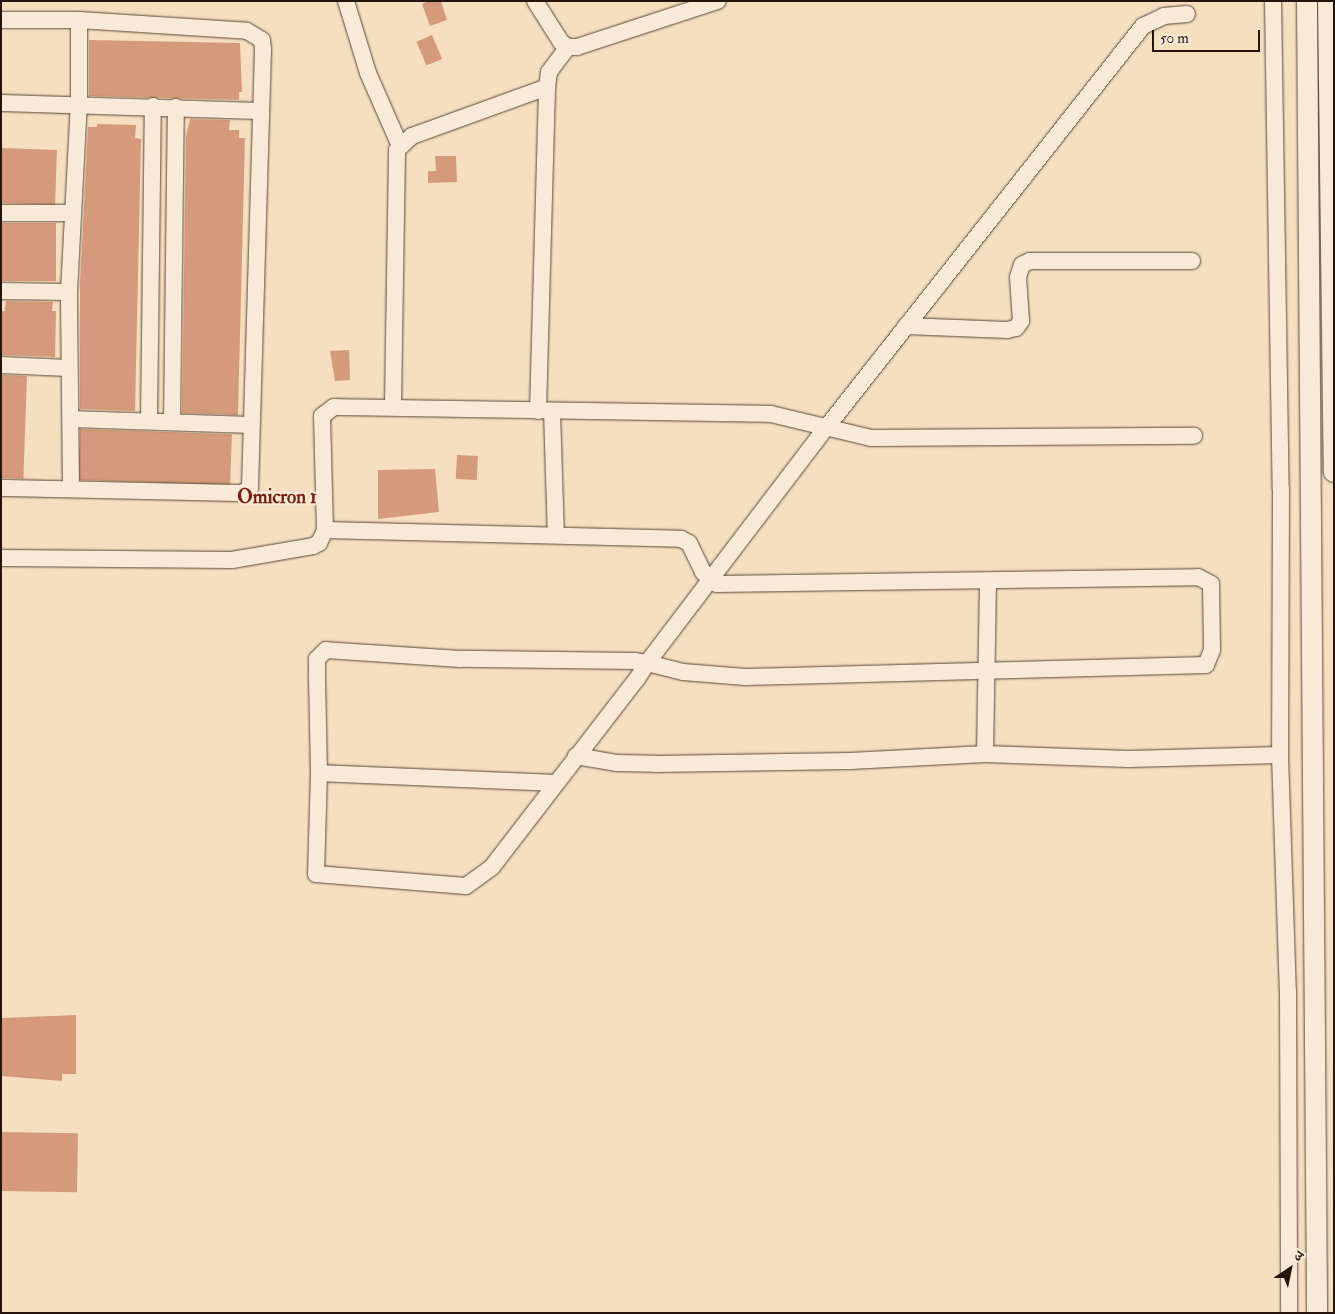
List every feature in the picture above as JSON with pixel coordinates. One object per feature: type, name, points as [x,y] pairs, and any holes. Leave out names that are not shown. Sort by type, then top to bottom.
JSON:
[{"type":"street","points":[[346,1],[368,74],[400,146]]},
{"type":"street","points":[[535,1],[555,34],[568,46]]},
{"type":"street","points":[[556,535],[545,411],[547,87],[549,72],[568,46],[594,42],[718,1]]},
{"type":"street","points":[[1273,1],[1281,490],[1280,755],[1288,991],[1289,1313]]},
{"type":"street","points":[[1307,1],[1316,1313]]},
{"type":"street","points":[[1328,1],[1334,472]]},
{"type":"street","points":[[324,530],[681,539],[689,543],[703,572],[710,580],[717,584],[1198,577],[1208,580],[1212,584],[1212,650],[1206,665],[1191,668],[746,677],[683,672],[647,663],[418,657],[326,650],[318,659],[316,677],[319,773],[316,874],[466,886],[492,867],[555,783],[647,663],[710,580],[826,428],[1143,26],[1164,16],[1187,14]]},
{"type":"street","points":[[1,20],[79,20],[256,34],[262,40],[263,50],[259,111],[251,425],[252,482],[248,492],[1,488]]},
{"type":"street","points":[[71,488],[71,419],[68,368],[69,292],[79,104],[79,20]]},
{"type":"street","points":[[393,406],[397,150],[412,136],[547,87]]},
{"type":"street","points":[[1,102],[259,111]]},
{"type":"street","points":[[148,421],[153,106]]},
{"type":"street","points":[[172,422],[176,107]]},
{"type":"street","points":[[1,212],[72,213]]},
{"type":"street","points":[[906,326],[1007,330],[1016,328],[1021,321],[1018,276],[1022,265],[1030,261],[1192,261]]},
{"type":"street","points":[[1,291],[69,292]]},
{"type":"street","points":[[1,365],[68,368]]},
{"type":"street","points":[[1,558],[232,560],[306,549],[319,542],[324,530],[321,425],[324,412],[334,407],[393,406],[545,411],[771,414],[871,438],[1194,436]]},
{"type":"street","points":[[71,419],[251,425]]},
{"type":"street","points":[[986,754],[988,581]]},
{"type":"street","points":[[576,756],[617,763],[673,764],[986,754],[1128,759],[1280,755]]},
{"type":"street","points":[[319,773],[555,783]]},
{"type":"street","points":[[1289,1187],[1315,1186]]},
{"type":"building","points":[[428,1],[441,1],[447,20],[430,26],[422,4]]},
{"type":"building","points":[[432,35],[442,59],[427,66],[416,42]]},
{"type":"building","points":[[89,40],[240,43],[242,92],[239,92],[239,100],[89,96]]},
{"type":"building","points":[[190,119],[230,120],[229,130],[239,130],[239,138],[245,138],[238,415],[182,413],[186,136]]},
{"type":"building","points":[[97,124],[136,125],[135,138],[141,139],[135,411],[80,409],[80,283],[88,127],[97,127]]},
{"type":"building","points":[[1,148],[57,150],[55,205],[1,203]]},
{"type":"building","points":[[435,156],[456,156],[457,182],[428,183],[428,171],[436,171]]},
{"type":"building","points":[[1,223],[56,223],[56,281],[1,281]]},
{"type":"building","points":[[6,301],[53,302],[52,311],[56,311],[55,357],[1,355],[1,311],[5,311]]},
{"type":"building","points":[[349,350],[350,380],[335,381],[330,351]]},
{"type":"building","points":[[1,375],[27,376],[23,479],[1,478]]},
{"type":"building","points":[[80,429],[232,434],[230,485],[78,480]]},
{"type":"building","points":[[457,455],[478,456],[477,480],[456,479]]},
{"type":"building","points":[[435,469],[439,512],[378,519],[378,470]]},
{"type":"building","points":[[76,1015],[76,1074],[62,1074],[62,1081],[1,1076],[1,1018]]},
{"type":"building","points":[[1,1132],[78,1133],[77,1192],[1,1191]]},
{"type":"district","name":"Omicron 1","points":[[277,498]]}]
